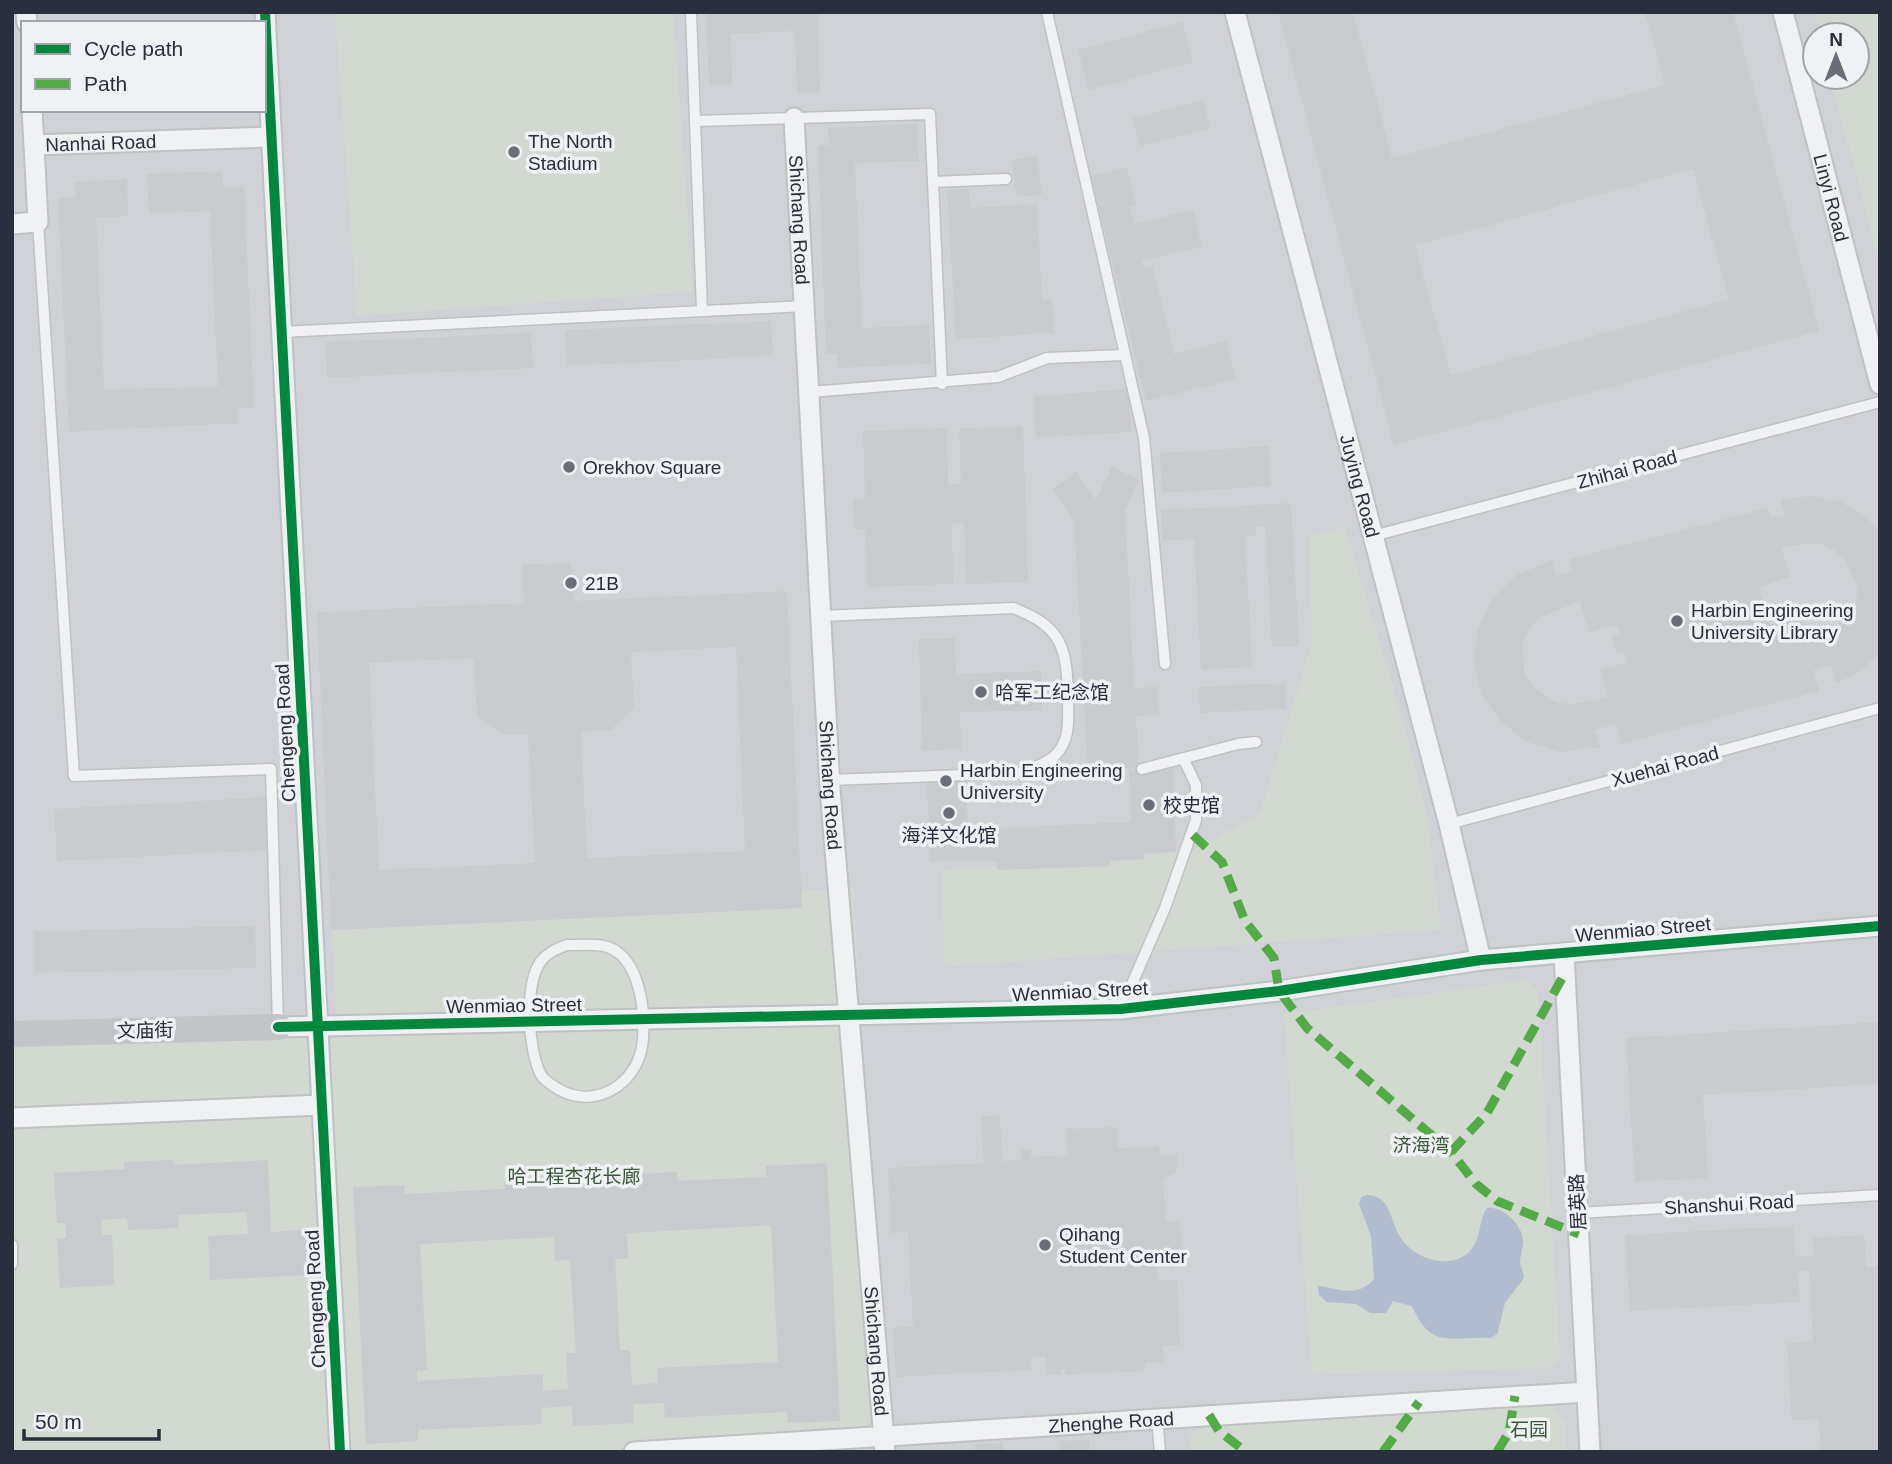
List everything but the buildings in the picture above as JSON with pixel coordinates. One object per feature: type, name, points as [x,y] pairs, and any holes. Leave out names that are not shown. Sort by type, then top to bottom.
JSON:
[{"type":"main road","name":"文庙街","points":[[12,1034],[278,1027]]},
{"type":"street","name":"Juying Road","points":[[1235,12],[1449,824],[1481,960]]},
{"type":"street","name":"Linyi Road","points":[[1783,12],[1880,384]]},
{"type":"street","name":"Chengeng Road","points":[[266,33],[340,1452]]},
{"type":"street","points":[[32,112],[34,145]]},
{"type":"street","name":"Shichang Road","points":[[794,118],[830,780],[884,1443]]},
{"type":"street","name":"Nanhai Road","points":[[38,222],[34,145],[271,136]]},
{"type":"street","points":[[12,224],[38,222]]},
{"type":"street","name":"Wenmiao Street","points":[[278,1027],[1121,1009],[1279,990],[1481,960],[1880,926]]},
{"type":"street","name":"居英路","points":[[1564,953],[1590,1452]]},
{"type":"street","points":[[12,1118],[322,1105]]},
{"type":"street","name":"Zhenghe Road","points":[[634,1452],[884,1443],[1157,1418],[1587,1392]]},
{"type":"lane","points":[[691,12],[702,311]]},
{"type":"lane","points":[[1047,12],[1144,438],[1164,664]]},
{"type":"lane","points":[[695,121],[930,114],[942,384]]},
{"type":"lane","points":[[933,181],[1006,178]]},
{"type":"lane","points":[[38,222],[74,776],[271,769],[278,1027]]},
{"type":"lane","points":[[282,332],[805,306]]},
{"type":"lane","points":[[810,392],[942,384],[998,377],[1047,358],[1124,355]]},
{"type":"lane","name":"Zhihai Road","points":[[1373,536],[1880,402]]},
{"type":"lane","points":[[821,616],[1013,608],[1035,617],[1057,636],[1067,659],[1068,730],[1061,749],[1044,763],[1020,773],[830,780]]},
{"type":"lane","name":"Xuehai Road","points":[[1449,824],[1880,708]]},
{"type":"lane","points":[[1142,769],[1238,744],[1256,742]]},
{"type":"lane","points":[[1121,1009],[1165,908],[1196,820],[1196,786],[1184,760]]},
{"type":"lane","points":[[1044,763],[1063,771],[1086,772]]},
{"type":"lane","points":[[567,945],[605,946],[629,963],[637,977],[641,1020],[642,1047],[635,1067],[622,1084],[609,1093],[591,1097],[571,1095],[542,1077],[532,1048],[530,1001],[539,963],[552,950],[567,945]]},
{"type":"lane","name":"Shanshui Road","points":[[1578,1213],[1880,1195]]},
{"type":"lane","points":[[12,1245],[12,1264]]},
{"type":"lane","points":[[1157,1418],[1160,1452]]},
{"type":"shaded area","name":"Harbin Engineering University","points":[[12,12],[1880,12],[1880,1452],[12,1452]]},
{"type":"green space","name":"The North Stadium","points":[[335,12],[673,12],[693,292],[357,316]]},
{"type":"green space","points":[[1813,12],[1880,12],[1880,264],[1834,91],[1871,91],[1871,21],[1815,21]]},
{"type":"green space","points":[[1345,527],[1396,696],[1427,814],[1441,930],[944,967],[942,870],[1191,851],[1260,813],[1312,642],[1309,536]]},
{"type":"green space","name":"哈工程杏花长廊","points":[[854,888],[879,1452],[12,1452],[12,1048],[337,1033],[331,912]]},
{"type":"green space","name":"济海湾","points":[[1526,980],[1538,991],[1560,1358],[1550,1368],[1312,1375],[1284,1014]]},
{"type":"green space","name":"石园","points":[[1551,1405],[1565,1421],[1566,1452],[1190,1452],[1189,1439],[1200,1425]]},
{"type":"water","points":[[1368,1195],[1381,1199],[1385,1204],[1399,1235],[1412,1250],[1441,1261],[1461,1258],[1469,1252],[1476,1241],[1487,1208],[1499,1210],[1515,1222],[1523,1239],[1520,1262],[1524,1278],[1505,1303],[1497,1334],[1491,1338],[1443,1338],[1426,1329],[1412,1306],[1393,1301],[1386,1313],[1370,1313],[1356,1304],[1327,1302],[1319,1295],[1318,1286],[1354,1291],[1374,1279],[1371,1236],[1359,1204],[1361,1197]]},
{"type":"marked path","points":[[1193,835],[1222,862],[1245,921],[1274,958],[1279,991],[1307,1028],[1451,1152],[1476,1184],[1497,1201],[1579,1234]]},
{"type":"marked path","points":[[1451,1152],[1487,1113],[1565,973]]},
{"type":"marked path","points":[[1497,1452],[1509,1432],[1515,1396]]},
{"type":"marked path","points":[[1383,1452],[1419,1402]]},
{"type":"marked path","points":[[1209,1415],[1219,1431],[1246,1452]]},
{"type":"cycle path","points":[[265,12],[265,21]]},
{"type":"cycle path","points":[[266,31],[340,1452]]},
{"type":"cycle path","points":[[278,1027],[1121,1009],[1279,991],[1481,960],[1880,926]]},
{"type":"place","name":"The North Stadium","points":[[514,152]]},
{"type":"place","name":"Orekhov Square","points":[[569,467]]},
{"type":"place","name":"21B","points":[[571,583]]},
{"type":"place","name":"Harbin Engineering University Library","points":[[1677,621]]},
{"type":"place","name":"哈军工纪念馆","points":[[981,692]]},
{"type":"place","name":"Harbin Engineering University","points":[[946,781]]},
{"type":"place","name":"校史馆","points":[[1149,805]]},
{"type":"place","name":"海洋文化馆","points":[[949,813]]},
{"type":"place","name":"Qihang Student Center","points":[[1045,1245]]}]
